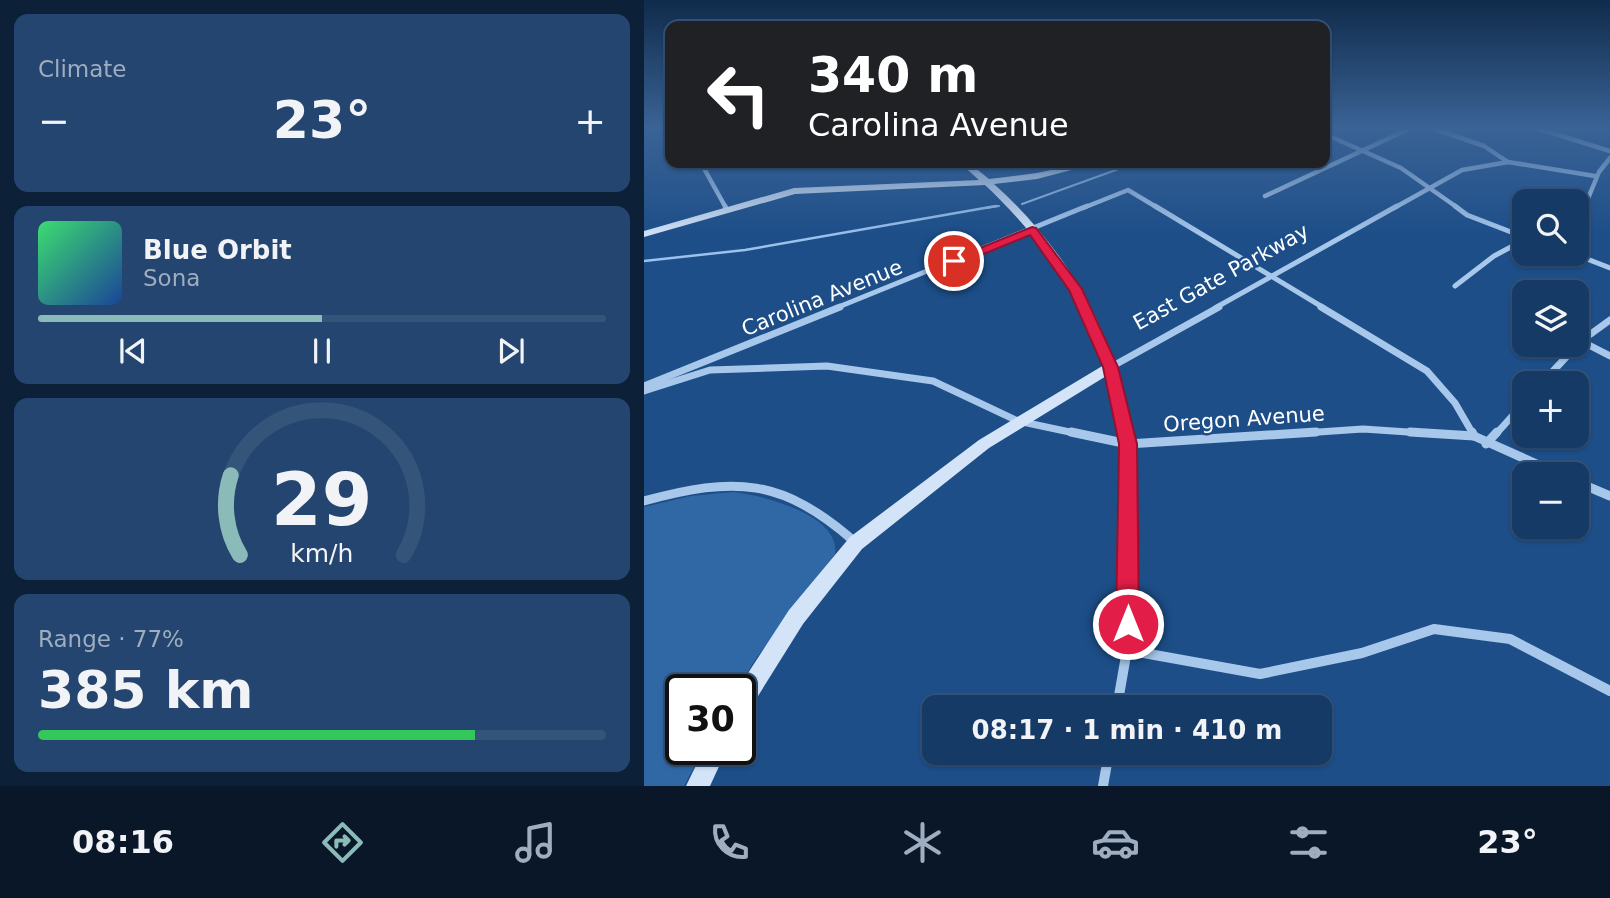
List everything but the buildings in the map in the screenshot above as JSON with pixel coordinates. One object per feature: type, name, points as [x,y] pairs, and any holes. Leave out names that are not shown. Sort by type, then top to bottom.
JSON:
[{"type":"street","points":[[1394,164],[1467,215],[1512,233]]},
{"type":"street","name":"East Gate Parkway","points":[[756,679],[796,617],[856,543],[1017,421],[1462,170],[1498,164]]},
{"type":"street","name":"East Gate Parkway","points":[[1518,164],[1595,176]]},
{"type":"street","points":[[1589,204],[1595,176],[1605,164]]},
{"type":"street","points":[[704,168],[726,209]]},
{"type":"street","points":[[971,168],[989,182],[1032,230],[1075,289],[1111,367],[1128,444],[1128,650],[1119,695]]},
{"type":"street","points":[[644,233],[726,209],[816,188],[989,182],[1037,177],[1070,168]]},
{"type":"street","points":[[1265,196],[1326,168]]},
{"type":"street","name":"Carolina Avenue","points":[[644,389],[1128,190],[1270,278]]},
{"type":"street","points":[[1455,286],[1512,245]]},
{"type":"street","points":[[1589,260],[1610,268]]},
{"type":"street","points":[[1270,278],[1427,370],[1455,403],[1474,436]]},
{"type":"street","points":[[1589,335],[1610,320]]},
{"type":"street","points":[[1589,345],[1610,356]]},
{"type":"street","points":[[1553,371],[1566,357]]},
{"type":"street","name":"Oregon Avenue","points":[[644,389],[710,370],[827,366],[933,381],[1017,421],[1128,444],[1363,429],[1474,436],[1531,462]]},
{"type":"street","points":[[1486,443],[1512,415]]},
{"type":"street","points":[[644,501],[714,484],[752,485],[799,499],[856,543]]},
{"type":"street","points":[[1589,487],[1610,496]]},
{"type":"street","points":[[1128,650],[1260,674],[1362,653],[1434,629],[1510,639],[1610,691]]},
{"type":"street","points":[[698,786],[708,765]]},
{"type":"street","points":[[1103,786],[1107,765]]},
{"type":"shaded area","points":[[733,492],[762,497],[797,509],[826,528],[834,540],[835,554],[746,674],[665,674],[665,765],[695,765],[684,786],[644,786],[644,507],[691,496]]},
{"type":"waterway","points":[[1022,204],[1121,168]]},
{"type":"waterway","points":[[644,261],[745,250],[996,206]]},
{"type":"waterway","points":[[986,208],[999,206]]},
{"type":"route","points":[[954,261],[1032,230],[1075,289],[1111,367],[1128,444],[1128,624]]}]
